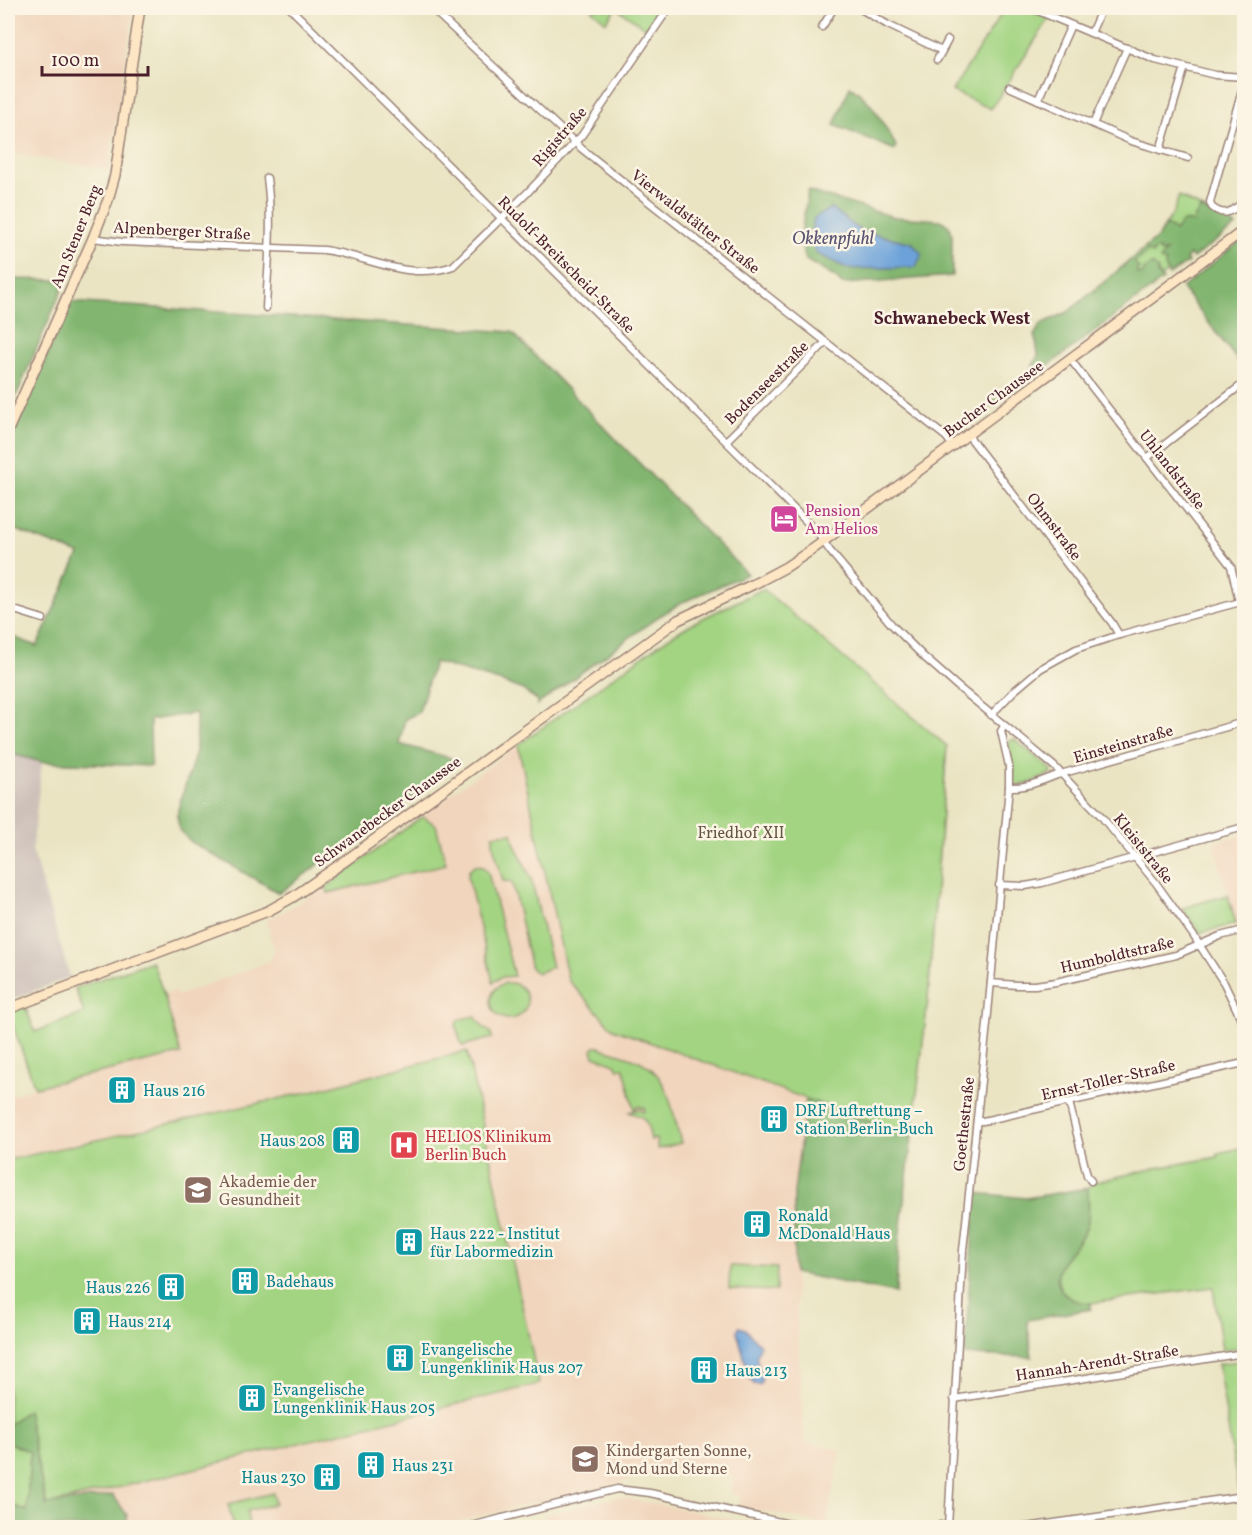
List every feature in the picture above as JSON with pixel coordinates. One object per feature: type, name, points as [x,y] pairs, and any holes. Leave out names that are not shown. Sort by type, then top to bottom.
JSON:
[{"type":"main road","name":"Am Stener Berg","points":[[8,430],[108,200],[114,178],[140,8]]},
{"type":"main road","name":"Bucher Chaussee","points":[[756,584],[823,542],[1245,230]]},
{"type":"main road","name":"Schwanebecker Chaussee","points":[[8,1009],[279,906],[345,861],[669,626],[756,584]]},
{"type":"street","name":"Vierwaldstätter Straße","points":[[431,8],[575,143],[946,437],[953,446]]},
{"type":"street","name":"Rigistraße","points":[[453,266],[582,135],[669,8]]},
{"type":"street","points":[[822,27],[834,8]]},
{"type":"street","points":[[859,8],[942,51]]},
{"type":"street","points":[[1031,8],[1155,60],[1215,75],[1245,77]]},
{"type":"street","points":[[1091,33],[1102,8]]},
{"type":"street","name":"Rudolf-Breitscheid-Straße","points":[[293,9],[817,532],[830,551],[892,625],[930,663],[991,715]]},
{"type":"street","points":[[1038,100],[1071,25]]},
{"type":"street","points":[[937,60],[948,40]]},
{"type":"street","points":[[1093,124],[1127,48]]},
{"type":"street","points":[[1160,150],[1185,67]]},
{"type":"street","points":[[1245,83],[1210,202],[1212,207],[1221,213],[1230,213],[1245,202]]},
{"type":"street","points":[[1008,87],[1131,141],[1188,158]]},
{"type":"street","name":"Alpenberger Straße","points":[[266,308],[270,202],[267,178]]},
{"type":"street","name":"Alpenberger Straße","points":[[93,238],[122,242],[342,252],[413,272],[440,270],[453,266]]},
{"type":"street","name":"Bodenseestraße","points":[[726,441],[826,342]]},
{"type":"street","name":"Uhlandstraße","points":[[1070,359],[1231,566],[1242,602]]},
{"type":"street","points":[[1147,458],[1245,383]]},
{"type":"street","name":"Ohmstraße","points":[[968,435],[1119,635]]},
{"type":"street","points":[[991,715],[1040,669],[1076,649],[1242,602]]},
{"type":"street","points":[[8,608],[43,619]]},
{"type":"street","name":"Kleiststraße","points":[[991,715],[1063,774],[1135,857],[1200,944],[1224,983],[1245,1025]]},
{"type":"street","name":"Einsteinstraße","points":[[1009,787],[1017,788],[1245,722]]},
{"type":"street","name":"Goethestraße","points":[[949,1527],[963,1250],[1009,787],[1009,766],[1001,731],[1004,726]]},
{"type":"street","points":[[999,885],[1025,886],[1042,883],[1245,827]]},
{"type":"street","name":"Humboldtstraße","points":[[991,983],[1035,985],[1056,982],[1176,955],[1220,936],[1245,930]]},
{"type":"street","name":"Ernst-Toller-Straße","points":[[977,1121],[1245,1063]]},
{"type":"street","points":[[1069,1102],[1087,1175],[1091,1181]]},
{"type":"street","name":"Hannah-Arendt-Straße","points":[[954,1399],[1245,1353]]},
{"type":"street","points":[[463,1527],[617,1488],[807,1527]]},
{"type":"street","points":[[1019,1527],[1245,1496]]},
{"type":"street","points":[[502,1518],[504,1527]]},
{"type":"street","points":[[934,1527],[940,1525],[949,1527]]},
{"type":"shaded area","points":[[8,8],[134,8],[108,169],[8,153]]},
{"type":"shaded area","name":"HELIOS Klinikum Berlin Buch","points":[[518,745],[568,980],[613,1029],[806,1099],[794,1192],[793,1254],[804,1442],[841,1450],[826,1524],[739,1506],[741,1495],[731,1493],[734,1475],[689,1465],[435,1527],[126,1527],[127,1515],[48,1511],[8,1338],[8,1097],[35,1087],[21,1047],[163,993],[164,995],[174,991],[177,996],[270,961],[275,949],[266,920],[317,891]]},
{"type":"shaded area","points":[[8,753],[42,762],[32,850],[70,977],[8,1001]]},
{"type":"shaded area","points":[[1244,834],[1244,922],[1236,924],[1214,842]]},
{"type":"shaded area","points":[[619,1497],[770,1527],[548,1527],[545,1515]]},
{"type":"green space","points":[[594,8],[616,8],[606,22],[592,10]]},
{"type":"green space","points":[[616,8],[660,8],[646,28]]},
{"type":"green space","points":[[1005,8],[1056,8],[991,109],[952,91]]},
{"type":"green space","points":[[850,86],[865,98],[876,113],[896,146],[895,150],[834,125]]},
{"type":"green space","points":[[808,191],[894,217],[941,220],[949,226],[952,234],[952,276],[842,284],[806,260],[800,240]],"holes":[[[831,208],[861,231],[912,243],[850,269]]]},
{"type":"green space","points":[[1179,196],[1201,208],[1194,223],[1177,231],[1165,225],[1172,215]]},
{"type":"green space","points":[[1201,208],[1236,226],[1193,258],[1190,255],[1186,259],[1188,262],[1169,275],[1165,266],[1166,262],[1160,260],[1166,251],[1161,253],[1155,250],[1152,254],[1148,251],[1135,262],[1139,268],[1136,271],[1139,275],[1143,274],[1144,270],[1154,265],[1158,270],[1157,274],[1163,280],[1025,383],[1020,381],[1029,375],[1038,355],[1035,334],[1041,324],[1068,312],[1158,237],[1165,225],[1176,231],[1183,222],[1194,223]]},
{"type":"green space","points":[[1244,238],[1244,369],[1182,288]]},
{"type":"green space","points":[[1155,250],[1166,251],[1167,272],[1161,277],[1152,265],[1144,270],[1144,274],[1139,275],[1135,271],[1134,262],[1148,251],[1152,254]]},
{"type":"green space","points":[[8,279],[66,280],[8,415]]},
{"type":"green space","points":[[70,302],[512,332],[747,574],[683,602],[658,617],[537,705],[537,700],[521,689],[434,662],[419,712],[405,719],[399,744],[458,760],[427,781],[423,789],[279,893],[191,842],[180,831],[177,816],[196,752],[196,713],[150,720],[151,766],[42,762],[8,753],[8,635],[37,646],[79,554],[8,527],[8,446]]},
{"type":"green space","points":[[1020,381],[1025,383],[950,434],[936,423],[958,426]]},
{"type":"green space","name":"Friedhof XII","points":[[763,589],[947,746],[928,999],[912,1137],[613,1029],[568,980],[518,745],[671,636]]},
{"type":"green space","points":[[1014,739],[1052,770],[1051,773],[1032,782],[1011,786],[1012,768],[1008,742]]},
{"type":"green space","points":[[424,817],[436,825],[446,864],[328,893],[326,887]]},
{"type":"green space","points":[[512,833],[515,845],[531,878],[552,967],[538,973],[531,969],[512,882],[503,881],[493,845],[493,835]]},
{"type":"green space","points":[[475,865],[483,866],[488,872],[514,976],[502,977],[493,982],[468,878],[469,870]]},
{"type":"green space","points":[[1228,895],[1236,924],[1200,933],[1182,908]]},
{"type":"green space","points":[[152,961],[181,1054],[35,1087],[8,1012],[25,1006],[35,1032],[84,1013],[75,988]]},
{"type":"green space","points":[[509,983],[521,989],[527,1001],[521,1013],[509,1019],[497,1013],[491,1001],[497,989]]},
{"type":"green space","points":[[475,1016],[491,1033],[492,1038],[462,1046],[457,1022]]},
{"type":"green space","points":[[598,1047],[639,1061],[658,1076],[669,1096],[681,1143],[658,1149],[656,1139],[651,1140],[644,1120],[629,1112],[640,1109],[642,1112],[645,1111],[644,1107],[640,1106],[634,1109],[624,1068],[618,1069],[615,1064],[594,1056],[592,1050]]},
{"type":"green space","points":[[467,1051],[539,1384],[47,1505],[26,1411],[8,1425],[8,1160],[308,1092]]},
{"type":"green space","points":[[806,1099],[912,1137],[898,1250],[896,1293],[794,1273],[794,1192]]},
{"type":"green space","points":[[1244,1147],[1244,1347],[1222,1350],[1213,1287],[1091,1303],[1071,1299],[1062,1291],[1058,1282],[1058,1273],[1087,1226],[1088,1188],[1095,1182],[1218,1157],[1218,1153]]},
{"type":"green space","points":[[1088,1188],[1087,1226],[1061,1265],[1058,1282],[1068,1297],[1091,1303],[1091,1309],[1027,1320],[1032,1357],[965,1355],[975,1193],[1026,1198]]},
{"type":"green space","points":[[730,1266],[777,1268],[776,1291],[729,1289]]},
{"type":"green space","points":[[1244,1360],[1244,1489],[1238,1490],[1218,1364]]},
{"type":"green space","points":[[27,1410],[46,1505],[113,1495],[127,1515],[126,1527],[8,1527],[8,1504],[27,1511],[30,1452],[8,1442],[8,1425]]},
{"type":"green space","points":[[8,1442],[30,1452],[27,1511],[8,1504]]},
{"type":"green space","points":[[273,1493],[275,1504],[247,1511],[249,1525],[234,1527],[228,1504]]},
{"type":"water","name":"Okkenpfuhl","points":[[831,208],[861,231],[912,243],[922,254],[916,267],[849,269],[817,254],[809,238],[814,218]]},
{"type":"water","points":[[739,1327],[745,1329],[760,1345],[757,1358],[762,1375],[760,1385],[754,1384],[750,1379],[737,1331]]},
{"type":"place","name":"Pension Am Helios","points":[[784,519]]},
{"type":"place","name":"Haus 216","points":[[122,1090]]},
{"type":"place","name":"DRF Luftrettung – Station Berlin-Buch","points":[[774,1119]]},
{"type":"place","name":"Haus 208","points":[[346,1140]]},
{"type":"place","name":"HELIOS Klinikum Berlin Buch","points":[[404,1145]]},
{"type":"place","name":"Akademie der Gesundheit","points":[[198,1190]]},
{"type":"place","name":"Ronald McDonald Haus","points":[[757,1224]]},
{"type":"place","name":"Haus 222 - Institut für Labormedizin","points":[[409,1242]]},
{"type":"place","name":"Badehaus","points":[[245,1281]]},
{"type":"place","name":"Haus 226","points":[[171,1287]]},
{"type":"place","name":"Haus 214","points":[[87,1321]]},
{"type":"place","name":"Evangelische Lungenklinik Haus 207","points":[[400,1358]]},
{"type":"place","name":"Haus 213","points":[[704,1370]]},
{"type":"place","name":"Evangelische Lungenklinik Haus 205","points":[[252,1398]]},
{"type":"place","name":"Kindergarten Sonne, Mond und Sterne","points":[[585,1459]]},
{"type":"place","name":"Haus 231","points":[[371,1465]]},
{"type":"place","name":"Haus 230","points":[[327,1477]]},
{"type":"district","name":"Schwanebeck West","points":[[952,318]]}]
